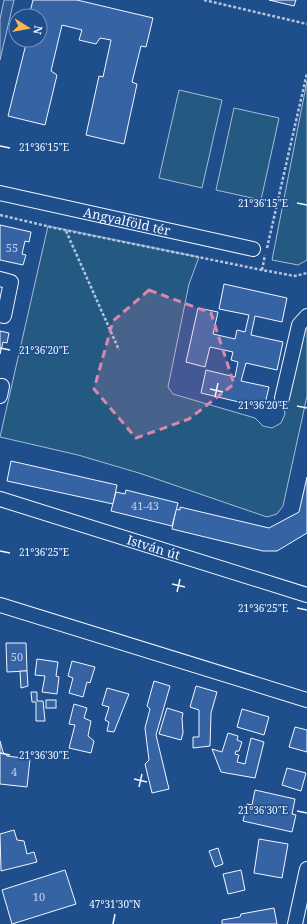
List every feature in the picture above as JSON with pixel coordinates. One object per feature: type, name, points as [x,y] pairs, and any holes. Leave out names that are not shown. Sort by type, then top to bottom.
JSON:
[{"type":"street","name":"Angyalföld tér","points":[[0,193],[253,249]]},
{"type":"street","points":[[0,279],[11,282],[4,316],[0,315]]},
{"type":"street","points":[[282,398],[299,325],[307,316]]},
{"type":"street","points":[[0,386],[2,386],[0,396]]},
{"type":"street","name":"István út","points":[[0,499],[307,595]]},
{"type":"street","points":[[0,605],[273,691],[307,700]]},
{"type":"street","points":[[295,924],[307,869]]},
{"type":"path","points":[[204,0],[307,24]]},
{"type":"path","points":[[262,270],[307,73]]},
{"type":"path","points":[[0,215],[262,270],[295,276],[307,273]]},
{"type":"path","points":[[66,230],[119,350]]},
{"type":"highlighted area","points":[[149,290],[211,313],[234,384],[189,419],[136,438],[94,389],[113,321]]},
{"type":"shaded area","points":[[4,0],[14,0],[12,8],[8,8],[8,26],[0,60],[0,19]]},
{"type":"shaded area","points":[[307,81],[307,260],[298,265],[272,260]]},
{"type":"shaded area","points":[[179,90],[222,100],[202,188],[159,178]]},
{"type":"shaded area","points":[[234,108],[279,118],[261,200],[216,190]]},
{"type":"shaded area","points":[[48,226],[199,257],[189,284],[168,387],[173,394],[255,418],[263,426],[272,428],[281,423],[285,414],[282,398],[307,316],[307,396],[283,506],[277,514],[267,517],[139,473],[78,455],[0,437]]},
{"type":"building","points":[[33,0],[77,0],[153,18],[146,47],[141,46],[132,82],[137,84],[124,144],[86,135],[99,76],[103,77],[111,40],[100,38],[96,44],[79,40],[82,30],[62,25],[51,71],[57,75],[45,125],[8,116],[25,48],[48,48],[48,8],[31,8]]},
{"type":"building","points":[[269,0],[296,0],[294,6]]},
{"type":"building","points":[[0,225],[31,232],[29,242],[25,241],[22,254],[26,255],[23,265],[0,260]]},
{"type":"building","points":[[224,284],[287,298],[282,322],[255,316],[251,335],[283,342],[277,370],[246,363],[241,381],[269,387],[264,408],[201,393],[206,370],[235,377],[238,362],[231,360],[233,352],[210,347],[205,367],[186,362],[198,308],[218,312],[213,334],[235,339],[237,330],[245,332],[249,315],[219,309]]},
{"type":"building","points":[[0,331],[9,333],[7,343],[3,342],[0,354]]},
{"type":"building","points":[[11,461],[117,485],[113,504],[7,481]]},
{"type":"building","points":[[307,477],[307,533],[277,551],[263,551],[172,529],[176,509],[180,510],[180,507],[269,528],[299,512]]},
{"type":"building","points":[[126,490],[178,503],[172,526],[111,511],[116,492],[125,494]]},
{"type":"building","points":[[6,643],[26,643],[27,671],[7,672]]},
{"type":"building","points":[[37,659],[58,662],[56,676],[59,677],[57,694],[42,692],[45,676],[35,675]]},
{"type":"building","points":[[72,661],[95,667],[90,683],[87,682],[83,697],[69,693],[73,678],[68,676]]},
{"type":"building","points":[[20,671],[27,671],[28,686],[21,688]]},
{"type":"building","points":[[154,681],[170,686],[156,735],[169,789],[152,793],[145,764],[149,760],[145,728],[150,709],[147,706]]},
{"type":"building","points":[[196,686],[217,692],[211,713],[210,746],[193,748],[193,737],[199,737],[199,710],[190,707]]},
{"type":"building","points":[[107,688],[129,694],[114,732],[107,731],[109,722],[105,720],[109,707],[102,705]]},
{"type":"building","points":[[31,692],[37,692],[37,701],[43,701],[45,721],[36,721],[36,702],[32,702]]},
{"type":"building","points":[[46,700],[56,700],[56,708],[46,708]]},
{"type":"building","points":[[74,704],[87,708],[84,718],[91,721],[88,736],[94,741],[91,753],[69,748],[75,725],[69,724]]},
{"type":"building","points":[[167,708],[183,713],[183,733],[181,740],[159,734]]},
{"type":"building","points":[[242,709],[269,717],[264,735],[237,727]]},
{"type":"building","points":[[295,727],[307,730],[307,752],[289,747]]},
{"type":"building","points":[[228,733],[238,736],[237,740],[242,742],[239,751],[236,751],[235,754],[239,755],[237,762],[245,764],[251,738],[264,742],[255,778],[221,772],[212,749],[222,752]]},
{"type":"building","points":[[0,741],[3,752],[7,756],[30,759],[27,787],[0,784]]},
{"type":"building","points":[[287,768],[306,773],[301,791],[282,785]]},
{"type":"building","points":[[255,790],[295,799],[292,814],[296,815],[292,832],[243,821],[247,804],[252,805]]},
{"type":"building","points":[[14,830],[17,840],[24,841],[27,854],[34,852],[37,862],[1,871],[0,834]]},
{"type":"building","points":[[259,839],[288,844],[282,878],[254,873]]},
{"type":"building","points":[[218,848],[223,864],[215,867],[209,851]]},
{"type":"building","points":[[65,870],[76,904],[12,924],[2,890]]},
{"type":"building","points":[[241,870],[245,890],[228,894],[223,874]]},
{"type":"building","points":[[274,908],[277,924],[222,924],[222,920],[240,917],[241,914]]}]
